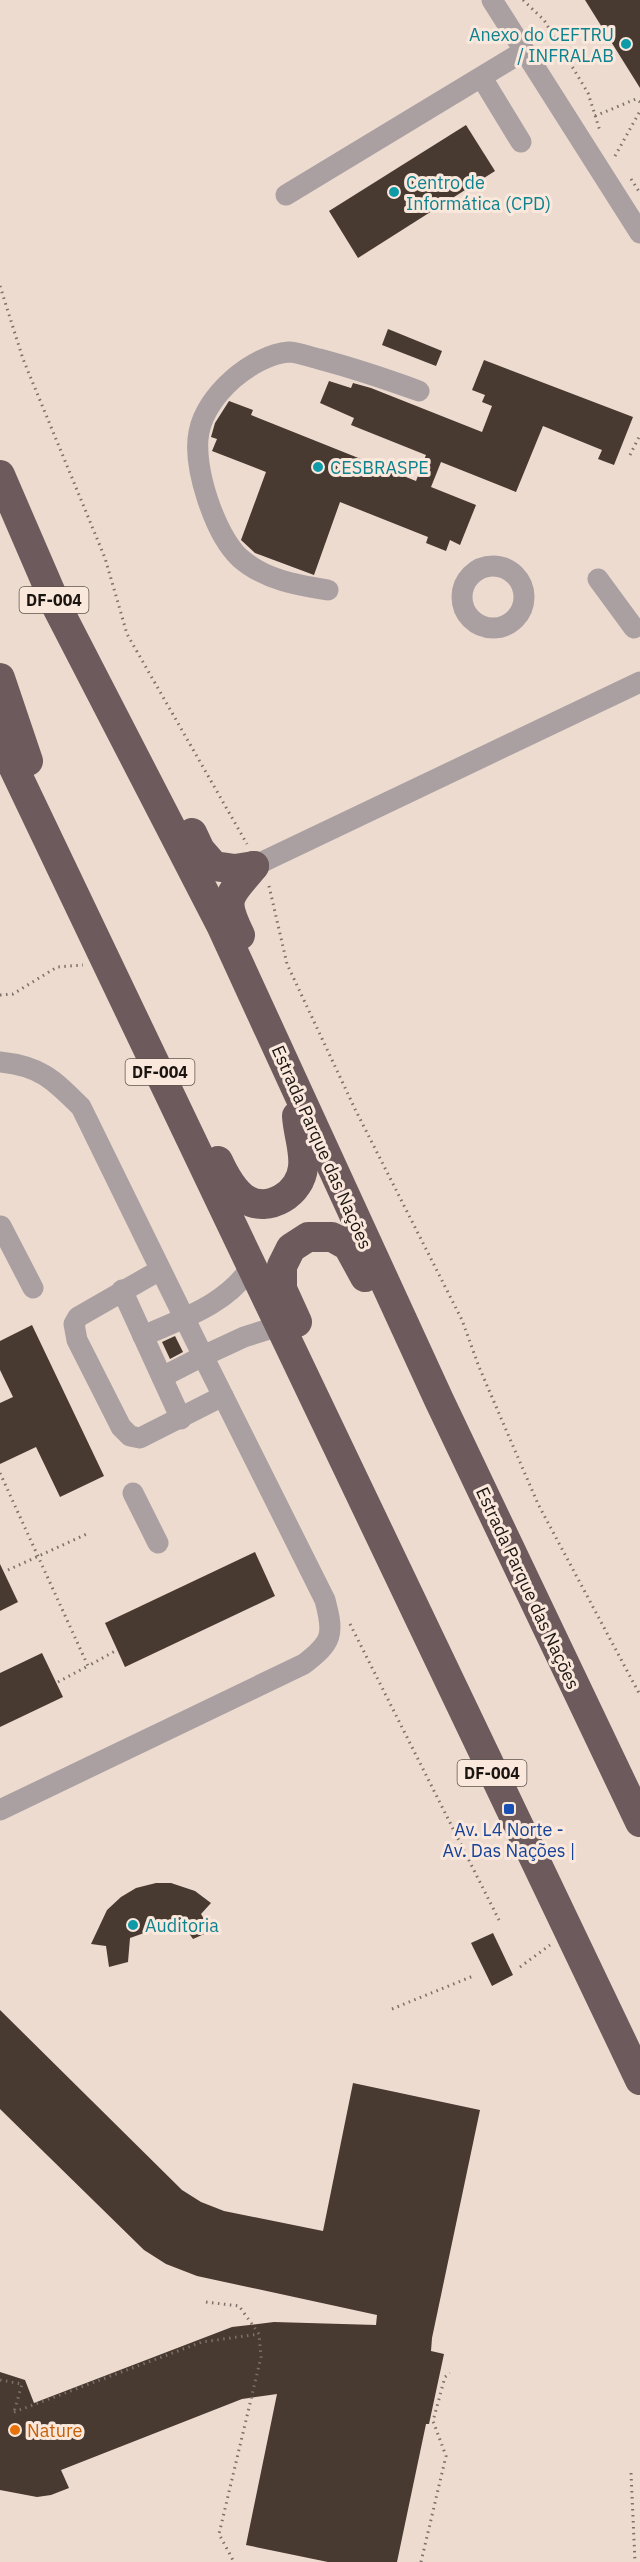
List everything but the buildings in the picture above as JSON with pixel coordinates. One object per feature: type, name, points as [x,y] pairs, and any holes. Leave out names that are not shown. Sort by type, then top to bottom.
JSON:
[{"type":"highway","name":"Estrada Parque das Nações","points":[[0,476],[57,607],[216,915],[439,1400],[638,1818]]},
{"type":"highway","points":[[0,678],[66,878]]},
{"type":"highway","points":[[100,690],[121,701],[139,726],[206,858],[214,866],[225,868],[258,865]]},
{"type":"highway","name":"DF-004","points":[[0,739],[640,2080]]},
{"type":"highway","points":[[141,1031],[158,1043],[234,1189],[246,1200],[263,1204],[280,1200],[297,1187],[303,1167],[298,1126],[302,1070],[293,1045],[228,906],[231,894],[258,865]]},
{"type":"highway","points":[[346,1466],[334,1409],[282,1289],[282,1266],[291,1248],[309,1237],[333,1236],[348,1246],[398,1343],[439,1400]]},
{"type":"street","points":[[492,0],[640,233]]},
{"type":"street","points":[[286,195],[524,51]]},
{"type":"street","points":[[482,78],[521,142]]},
{"type":"street","points":[[328,590],[287,583],[259,572],[234,550],[221,530],[201,477],[197,454],[199,430],[213,403],[228,384],[247,367],[272,354],[292,352],[354,368],[419,391]]},
{"type":"street","points":[[598,579],[634,628]]},
{"type":"street","points":[[258,865],[640,682]]},
{"type":"street","points":[[0,1062],[26,1065],[55,1081],[81,1107],[182,1318],[325,1600],[332,1627],[323,1649],[304,1664],[0,1810]]},
{"type":"street","points":[[2,1226],[33,1288]]},
{"type":"street","points":[[143,1336],[225,1296],[240,1284],[251,1267]]},
{"type":"street","points":[[160,1270],[78,1317],[74,1324],[77,1340],[121,1427],[130,1436],[140,1438],[223,1396]]},
{"type":"street","points":[[122,1290],[181,1419]]},
{"type":"street","points":[[162,1377],[244,1337],[279,1326]]},
{"type":"street","points":[[133,1493],[158,1543]]},
{"type":"path","points":[[523,0],[544,20],[588,93],[603,137]]},
{"type":"path","points":[[594,116],[636,99],[640,102]]},
{"type":"path","points":[[615,156],[640,111]]},
{"type":"path","points":[[611,150],[619,161]]},
{"type":"path","points":[[629,177],[640,193]]},
{"type":"path","points":[[0,286],[23,359],[105,558],[127,634],[258,865],[287,964],[355,1109],[462,1320],[479,1367],[538,1504],[640,1695]]},
{"type":"path","points":[[630,455],[640,435]]},
{"type":"path","points":[[0,995],[14,994],[57,967],[106,963]]},
{"type":"path","points":[[0,1473],[88,1666]]},
{"type":"path","points":[[8,1570],[89,1533]]},
{"type":"path","points":[[345,1614],[499,1920]]},
{"type":"path","points":[[58,1682],[117,1650]]},
{"type":"path","points":[[520,1967],[569,1931]]},
{"type":"path","points":[[392,2009],[472,1976]]},
{"type":"path","points":[[206,2302],[239,2306],[260,2334],[261,2356],[219,2534],[234,2562]]},
{"type":"path","points":[[0,2380],[22,2384],[14,2412],[202,2342],[260,2334]]},
{"type":"path","points":[[422,2562],[446,2456],[433,2421],[445,2377],[450,2373]]},
{"type":"path","points":[[631,2473],[635,2562]]},
{"type":"place","name":"Anexo do CEFTRU / INFRALAB","points":[[626,44]]},
{"type":"place","name":"Centro de Informática (CPD)","points":[[394,192]]},
{"type":"place","name":"CESBRASPE","points":[[318,467]]},
{"type":"place","name":"Av. L4 Norte - Av. Das Nações |","points":[[509,1809]]},
{"type":"place","name":"Auditoria","points":[[133,1925]]},
{"type":"place","name":"Nature","points":[[15,2430]]}]
